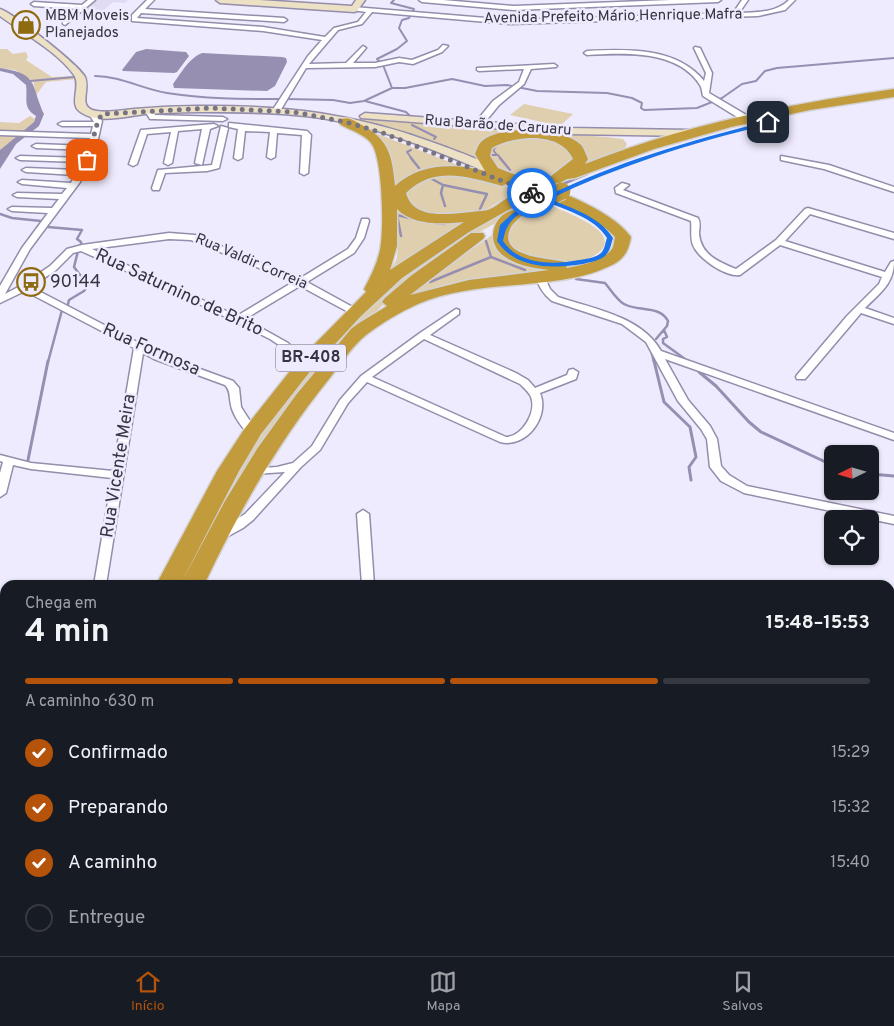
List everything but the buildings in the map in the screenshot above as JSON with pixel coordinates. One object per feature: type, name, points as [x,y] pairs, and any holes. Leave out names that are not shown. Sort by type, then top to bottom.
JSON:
[{"type":"highway","name":"BR-408","points":[[171,580],[228,471],[252,432],[305,364],[396,274],[430,249],[492,212],[531,199],[604,161],[690,133],[744,118],[798,107],[894,93]]},
{"type":"highway","name":"BR-408","points":[[553,186],[714,136],[787,119],[894,100]]},
{"type":"highway","points":[[346,122],[377,141],[383,152],[387,182],[389,246],[380,276],[360,308]]},
{"type":"highway","points":[[515,214],[502,226],[500,241],[505,249],[514,256],[548,266],[578,264],[602,255],[607,248],[610,238],[604,229],[592,220],[490,173],[482,154],[487,145],[493,141],[519,135],[553,137],[576,147],[580,152],[581,159],[574,168],[553,186]]},
{"type":"highway","points":[[357,333],[395,308],[428,294],[492,281],[582,270],[617,256],[622,247],[623,238],[621,233],[604,220],[490,173],[448,171],[417,176],[402,186],[398,192],[398,199],[411,212],[426,217],[455,219],[492,212]]},
{"type":"highway","name":"BR-408","points":[[194,580],[252,471],[298,404],[357,333],[452,253],[515,214],[531,199]]},
{"type":"street","points":[[65,23],[92,0]]},
{"type":"street","points":[[151,0],[133,18],[136,20],[263,29],[327,39]]},
{"type":"street","name":"Avenida Prefeito Mário Henrique Mafra","points":[[220,0],[371,10],[492,22],[705,16],[777,11],[783,9],[792,0]]},
{"type":"street","points":[[354,9],[361,0]]},
{"type":"street","points":[[422,0],[523,7],[718,0]]},
{"type":"street","points":[[520,0],[531,22]]},
{"type":"street","points":[[705,16],[718,0]]},
{"type":"street","points":[[735,14],[745,0]]},
{"type":"street","points":[[34,4],[83,7]]},
{"type":"street","points":[[140,10],[284,20]]},
{"type":"street","points":[[276,111],[305,66],[327,39],[339,28],[363,22],[371,10]]},
{"type":"street","points":[[0,12],[62,59],[79,75],[82,81],[81,107],[98,118]]},
{"type":"street","points":[[305,66],[376,65],[403,60],[409,62],[417,61],[440,52],[445,46]]},
{"type":"street","points":[[347,66],[363,48]]},
{"type":"street","points":[[697,48],[709,73],[705,92],[744,118]]},
{"type":"street","points":[[587,53],[623,52],[671,60],[696,73],[706,86]]},
{"type":"street","points":[[479,69],[554,66]]},
{"type":"street","points":[[478,125],[496,103],[525,78],[528,68]]},
{"type":"street","name":"Rua Barão de Caruaru","points":[[98,118],[149,111],[210,108],[294,112],[356,121],[381,128],[417,140],[490,173]]},
{"type":"street","points":[[149,111],[153,117],[206,118],[214,124]]},
{"type":"street","points":[[294,112],[346,122],[386,134],[490,173]]},
{"type":"street","name":"Rua Barão de Caruaru","points":[[306,114],[632,134],[690,133]]},
{"type":"street","points":[[62,124],[98,118]]},
{"type":"street","points":[[0,294],[26,248],[66,197],[81,173],[92,148],[98,118]]},
{"type":"street","points":[[133,164],[142,133],[233,121],[228,127],[216,166],[207,169],[161,172],[156,188]]},
{"type":"street","points":[[199,163],[214,124]]},
{"type":"street","points":[[228,127],[300,132],[306,135],[304,173]]},
{"type":"street","points":[[238,158],[242,128]]},
{"type":"street","points":[[168,163],[175,130]]},
{"type":"street","points":[[271,157],[274,130]]},
{"type":"street","points":[[0,133],[95,136]]},
{"type":"street","points":[[36,146],[92,148]]},
{"type":"street","points":[[20,158],[87,160]]},
{"type":"street","points":[[784,158],[826,167],[894,190]]},
{"type":"street","points":[[26,170],[81,173]]},
{"type":"street","points":[[22,182],[73,186]]},
{"type":"street","points":[[625,185],[619,188],[619,191],[695,220],[695,236],[702,255],[736,273],[779,242],[808,211],[894,236]]},
{"type":"street","points":[[17,195],[66,197]]},
{"type":"street","points":[[12,209],[55,211]]},
{"type":"street","points":[[237,320],[351,251],[357,244],[365,221]]},
{"type":"street","name":"Rua Valdir Correia","points":[[82,248],[152,238],[192,237],[360,308]]},
{"type":"street","points":[[779,242],[887,276]]},
{"type":"street","name":"Rua Saturnino de Brito","points":[[0,300],[53,268],[70,250],[82,248],[190,296],[286,345],[305,364]]},
{"type":"street","points":[[801,377],[859,309],[883,285],[894,264]]},
{"type":"street","points":[[540,276],[549,295],[569,304],[626,322],[650,340],[682,402],[706,428],[712,439],[716,467],[732,483],[744,489],[894,520]]},
{"type":"street","name":"Rua Formosa","points":[[24,287],[158,357],[229,383],[234,388],[236,406],[252,432]]},
{"type":"street","points":[[859,309],[894,321]]},
{"type":"street","points":[[215,538],[228,533],[244,521],[297,465],[316,448],[344,402],[365,378],[456,312]]},
{"type":"street","points":[[365,378],[508,441],[518,438],[533,423],[537,400],[534,392],[524,382],[423,335]]},
{"type":"street","name":"Rua Vicente Meira","points":[[101,580],[139,348]]},
{"type":"street","points":[[658,353],[894,437]]},
{"type":"street","points":[[534,392],[572,376],[573,372]]},
{"type":"street","points":[[0,493],[4,459],[46,468],[117,475]]},
{"type":"street","points":[[252,471],[276,470],[297,465]]},
{"type":"street","points":[[363,514],[368,580]]},
{"type":"shaded area","points":[[95,0],[128,0],[125,3],[113,2],[98,15],[79,14]]},
{"type":"shaded area","points":[[0,49],[7,49],[13,54],[26,52],[28,57],[26,60],[52,77],[76,76],[77,79],[46,82],[36,95],[33,81],[15,70],[0,68]]},
{"type":"shaded area","points":[[146,49],[186,52],[189,56],[177,72],[174,73],[122,70],[136,52]]},
{"type":"shaded area","points":[[202,53],[282,57],[286,58],[287,62],[275,86],[267,91],[174,88],[173,84],[186,66],[193,58]]},
{"type":"shaded area","points":[[0,68],[13,70],[27,77],[34,87],[44,114],[39,126],[16,144],[0,169],[0,150],[34,122],[36,116],[27,106],[26,85],[13,74],[0,71]]},
{"type":"shaded area","points":[[524,104],[573,114],[560,126],[510,115]]},
{"type":"shaded area","points":[[30,116],[35,119],[34,122],[0,150],[0,122],[19,123]]},
{"type":"shaded area","points":[[347,118],[607,137],[623,139],[627,144],[625,148],[584,166],[587,158],[585,150],[581,146],[563,138],[509,135],[478,156],[478,163],[391,128]]},
{"type":"shaded area","points":[[365,129],[468,169],[397,185],[415,217],[472,221],[388,277],[397,258],[398,245],[390,155],[380,139]]},
{"type":"shaded area","points":[[542,137],[566,145],[575,158],[568,167],[530,184],[492,165],[489,153],[499,144],[513,139]]},
{"type":"shaded area","points":[[444,173],[492,180],[517,191],[480,213],[449,218],[412,209],[403,190],[406,186]]},
{"type":"shaded area","points":[[528,196],[539,199],[476,234],[389,299],[352,335],[191,580],[180,580],[244,458],[315,361],[388,290],[426,260]]},
{"type":"shaded area","points":[[547,204],[590,224],[599,231],[604,239],[604,247],[587,259],[566,264],[549,262],[509,251],[505,226]]},
{"type":"shaded area","points":[[492,235],[494,245],[508,258],[573,270],[443,285],[418,294],[411,293]]},
{"type":"waterway","points":[[379,61],[377,59],[397,49],[407,41],[399,28],[402,20],[409,18],[414,9],[391,3],[394,0]]},
{"type":"waterway","points":[[392,88],[405,88],[452,79],[485,86],[507,85],[537,91],[607,93],[632,98],[642,103],[641,108],[644,110],[697,108],[722,98],[742,84],[756,81],[765,71],[777,68],[894,58]]},
{"type":"waterway","points":[[383,65],[392,88]]},
{"type":"waterway","points":[[95,76],[113,78],[158,91],[181,95],[279,99]]},
{"type":"waterway","points":[[30,81],[74,77]]},
{"type":"waterway","points":[[287,99],[333,100],[350,103],[364,101],[392,88]]},
{"type":"waterway","points":[[365,101],[406,112],[410,116]]},
{"type":"waterway","points":[[412,125],[436,137],[434,139]]},
{"type":"waterway","points":[[497,155],[493,150],[498,144]]},
{"type":"waterway","points":[[411,150],[407,152],[412,159]]},
{"type":"waterway","points":[[489,155],[497,155]]},
{"type":"waterway","points":[[497,155],[501,159]]},
{"type":"waterway","points":[[411,158],[419,168]]},
{"type":"waterway","points":[[500,158],[510,170]]},
{"type":"waterway","points":[[563,184],[587,174]]},
{"type":"waterway","points":[[432,179],[443,185]]},
{"type":"waterway","points":[[443,185],[487,194],[480,209]]},
{"type":"waterway","points":[[443,185],[441,193],[445,206]]},
{"type":"waterway","points":[[0,214],[12,218],[41,221]]},
{"type":"waterway","points":[[401,236],[397,215],[414,219]]},
{"type":"waterway","points":[[427,222],[444,224]]},
{"type":"waterway","points":[[48,227],[82,230],[77,239],[81,242],[81,246]]},
{"type":"waterway","points":[[486,241],[491,257]]},
{"type":"waterway","points":[[68,304],[69,300],[84,291],[91,282],[80,275],[74,267],[78,251]]},
{"type":"waterway","points":[[430,282],[491,257]]},
{"type":"waterway","points":[[491,257],[525,270]]},
{"type":"waterway","points":[[576,279],[605,283],[624,304],[660,313],[668,321],[667,326],[656,339]]},
{"type":"waterway","points":[[48,362],[62,310]]},
{"type":"waterway","points":[[664,330],[667,337],[663,339],[663,343],[685,359]]},
{"type":"waterway","points":[[651,350],[654,362]]},
{"type":"waterway","points":[[28,460],[48,361]]},
{"type":"waterway","points":[[654,361],[664,402],[690,427],[696,457],[689,467],[691,480]]},
{"type":"waterway","points":[[699,372],[716,386],[749,422],[761,432],[824,461]]},
{"type":"waterway","points":[[879,475],[894,476]]},
{"type":"way so far","points":[[87,160],[92,148],[98,121],[102,114],[210,108],[294,112],[346,122],[386,134],[532,193]]},
{"type":"place","name":"MBM Moveis Planejados","points":[[26,25]]},
{"type":"place","name":"90144","points":[[31,282]]},
{"type":"route","points":[[532,193],[542,198],[561,206],[575,212],[592,220],[604,229],[610,238],[607,248],[602,255],[592,260],[578,264],[548,266],[514,256],[505,249],[500,241],[502,226],[515,214],[539,202],[550,196],[638,159],[768,122]]}]
